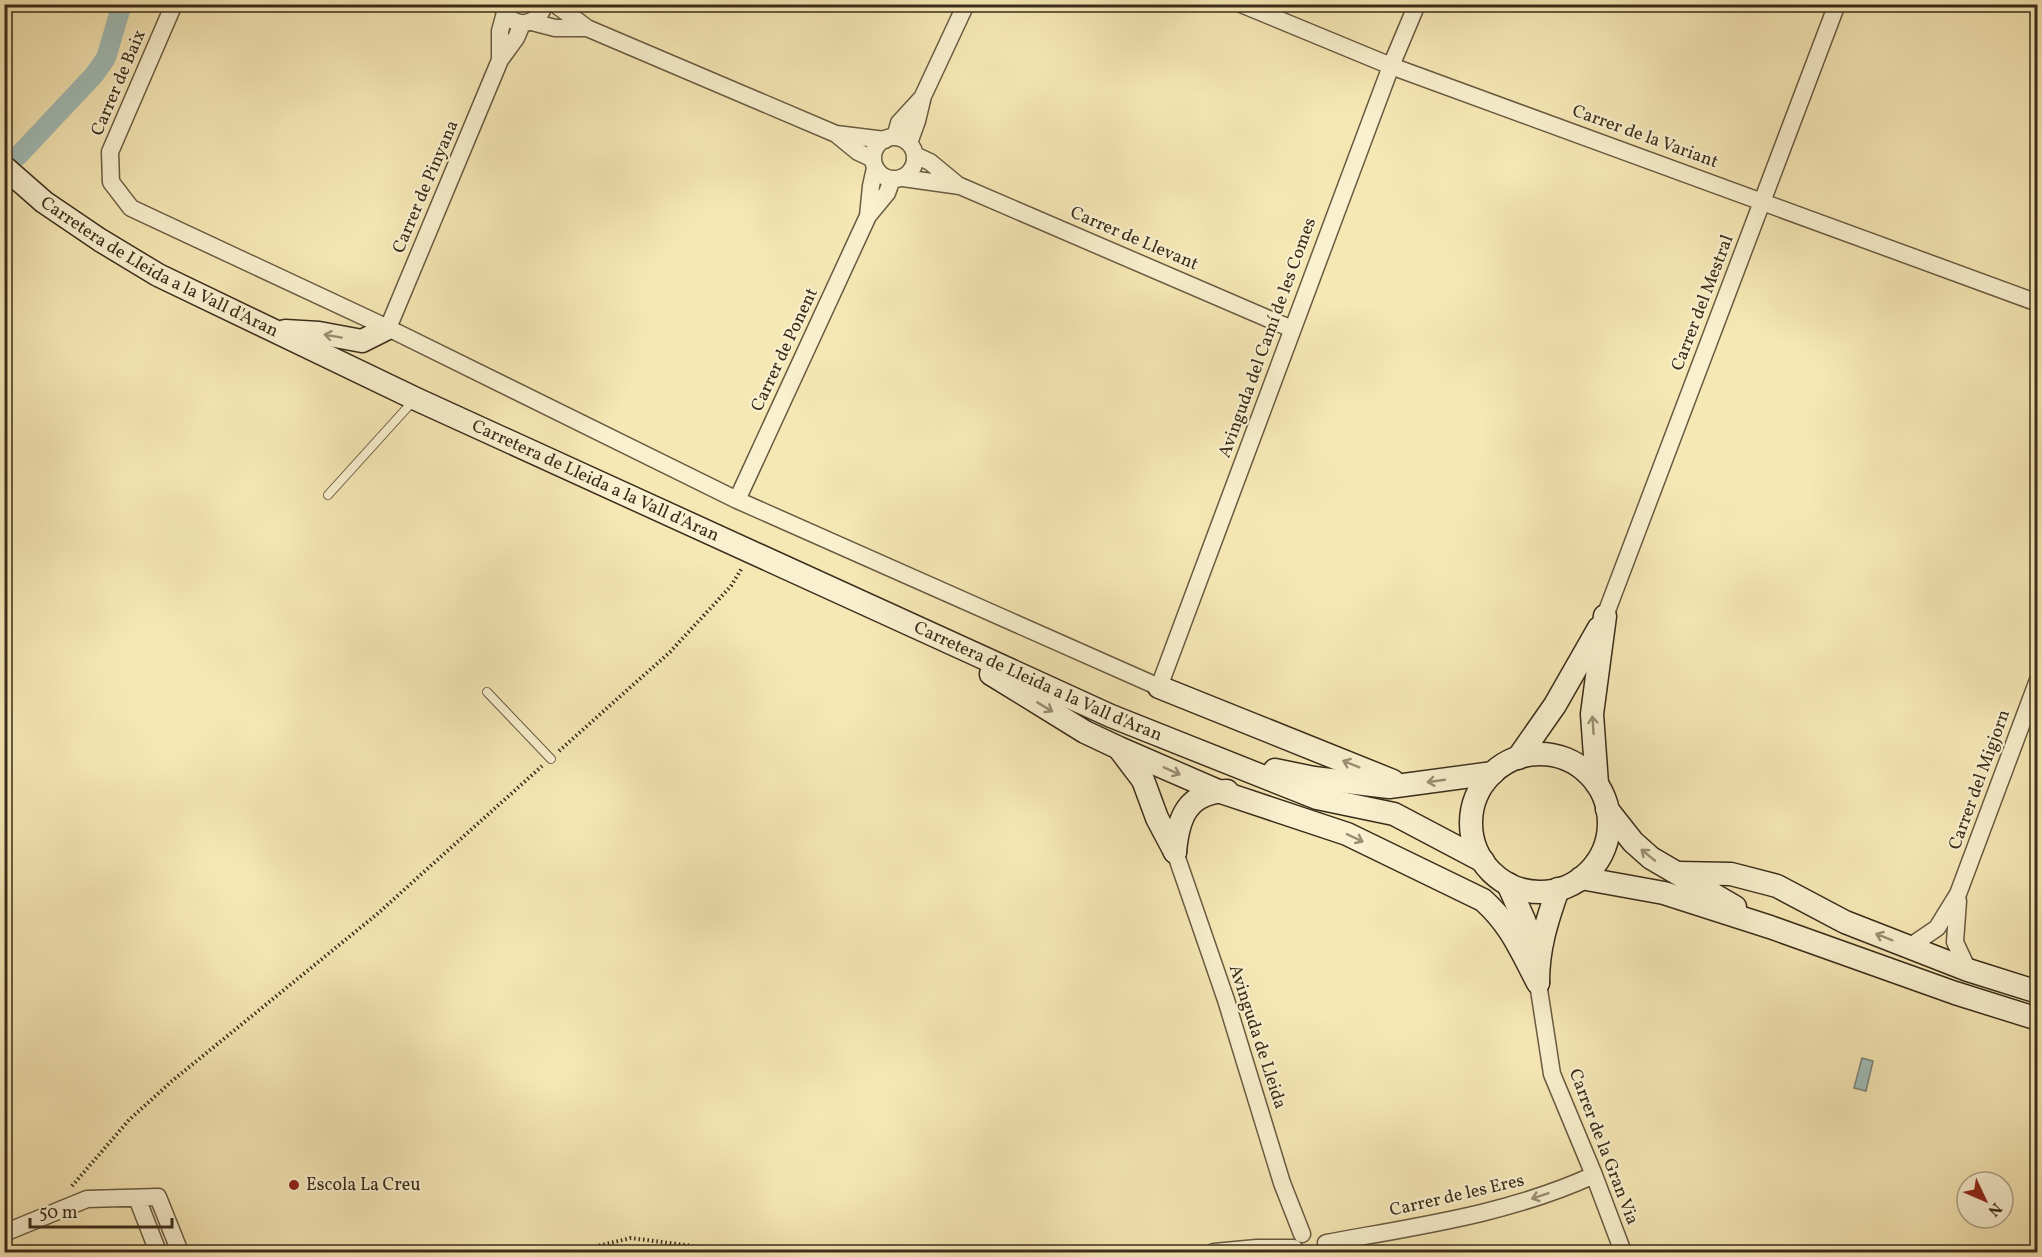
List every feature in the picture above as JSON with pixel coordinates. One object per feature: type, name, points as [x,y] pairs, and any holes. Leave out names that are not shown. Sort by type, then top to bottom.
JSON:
[{"type":"main road","name":"Carretera de Lleida a la Vall d'Aran","points":[[4,167],[44,202],[100,240],[158,275],[270,330],[416,399],[1111,716],[1209,756]]},
{"type":"main road","points":[[270,330],[320,333],[362,341],[388,328]]},
{"type":"main road","points":[[1518,758],[1555,705],[1605,616]]},
{"type":"main road","points":[[1597,784],[1581,768],[1561,758],[1540,754],[1518,758],[1505,764],[1493,773],[1477,796],[1472,815],[1472,834],[1483,861],[1494,874],[1508,884],[1533,891],[1558,889],[1581,878],[1595,864],[1604,847],[1609,828],[1607,809],[1597,784],[1592,714],[1605,616]]},
{"type":"main road","points":[[905,622],[1085,732],[1218,791],[1347,834],[1483,900],[1509,927],[1538,983]]},
{"type":"main road","points":[[1159,687],[1405,786]]},
{"type":"main road","points":[[1119,748],[1143,780],[1157,818],[1175,852]]},
{"type":"main road","points":[[1209,756],[1314,778],[1389,788],[1493,773]]},
{"type":"main road","points":[[1209,756],[1317,798],[1394,814],[1483,861]]},
{"type":"main road","points":[[1175,852],[1177,829],[1183,814],[1193,802],[1218,791],[1255,791],[1301,799],[1317,798]]},
{"type":"main road","points":[[1607,809],[1634,842],[1651,858],[1770,927]]},
{"type":"main road","points":[[1678,873],[1731,874],[1777,886],[1845,922],[1968,970],[2037,992]]},
{"type":"main road","points":[[1581,878],[1664,893],[2037,1019]]},
{"type":"main road","points":[[1508,884],[1538,959]]},
{"type":"main road","points":[[1538,983],[1538,959],[1547,920],[1558,889]]},
{"type":"street","name":"Carrer de Baix","points":[[174,4],[110,152],[111,182],[131,208],[388,328]]},
{"type":"street","name":"Carrer de Pinyana","points":[[388,328],[500,60],[527,23],[542,13],[544,4]]},
{"type":"street","name":"Carrer de Llevant","points":[[555,4],[587,28],[836,134],[901,144],[930,162],[960,186],[1292,329]]},
{"type":"street","points":[[901,144],[913,168],[898,179],[880,174],[874,164],[876,147],[901,144],[917,121],[923,96],[966,4]]},
{"type":"street","name":"Carrer de la Variant","points":[[1241,4],[1391,66],[2037,303]]},
{"type":"street","name":"Avinguda del Camí de les Comes","points":[[1159,687],[1391,66],[1417,4]]},
{"type":"street","name":"Carrer del Mestral","points":[[1605,616],[1837,4]]},
{"type":"street","name":"Carrer de Pinyana","points":[[500,60],[503,9]]},
{"type":"street","points":[[503,9],[515,22],[527,23]]},
{"type":"street","name":"Carrer de Llevant","points":[[527,23],[587,28]]},
{"type":"street","name":"Carrer de Llevant","points":[[836,134],[874,164]]},
{"type":"street","name":"Carrer de Ponent","points":[[868,216],[874,164]]},
{"type":"street","name":"Carrer de Llevant","points":[[898,179],[960,186]]},
{"type":"street","name":"Carrer de Ponent","points":[[737,500],[868,216],[898,179]]},
{"type":"street","points":[[388,328],[737,500],[1159,687]]},
{"type":"street","name":"Carrer del Migjorn","points":[[1909,947],[1937,927],[1958,894],[2037,680]]},
{"type":"street","name":"Avinguda de Lleida","points":[[1175,852],[1226,1000],[1282,1183],[1297,1245]]},
{"type":"street","name":"Carrer del Migjorn","points":[[1958,894],[1955,942],[1968,970]]},
{"type":"street","name":"Carrer de la Gran Via","points":[[1538,983],[1552,1074],[1623,1252]]},
{"type":"street","name":"Carrer de les Eres","points":[[1326,1248],[1502,1209],[1570,1186],[1594,1175]]},
{"type":"street","points":[[4,1233],[87,1199],[158,1197],[180,1252]]},
{"type":"street","points":[[137,1198],[158,1252]]},
{"type":"street","points":[[1214,1252],[1297,1245],[1311,1231],[1324,1239],[1326,1248]]},
{"type":"lane","points":[[328,495],[416,399]]},
{"type":"lane","points":[[487,692],[551,759]]},
{"type":"path","points":[[69,1190],[129,1120],[171,1081],[376,915],[670,652],[731,586],[751,552]]},
{"type":"path","points":[[583,1252],[585,1249],[631,1238],[739,1252]]},
{"type":"path","points":[[899,1252],[963,1252]]},
{"type":"water","points":[[1862,1058],[1873,1061],[1866,1091],[1854,1088]]},
{"type":"waterway","points":[[18,156],[94,75],[106,58],[122,4]]},
{"type":"place","name":"Escola La Creu","points":[[294,1185]]}]
